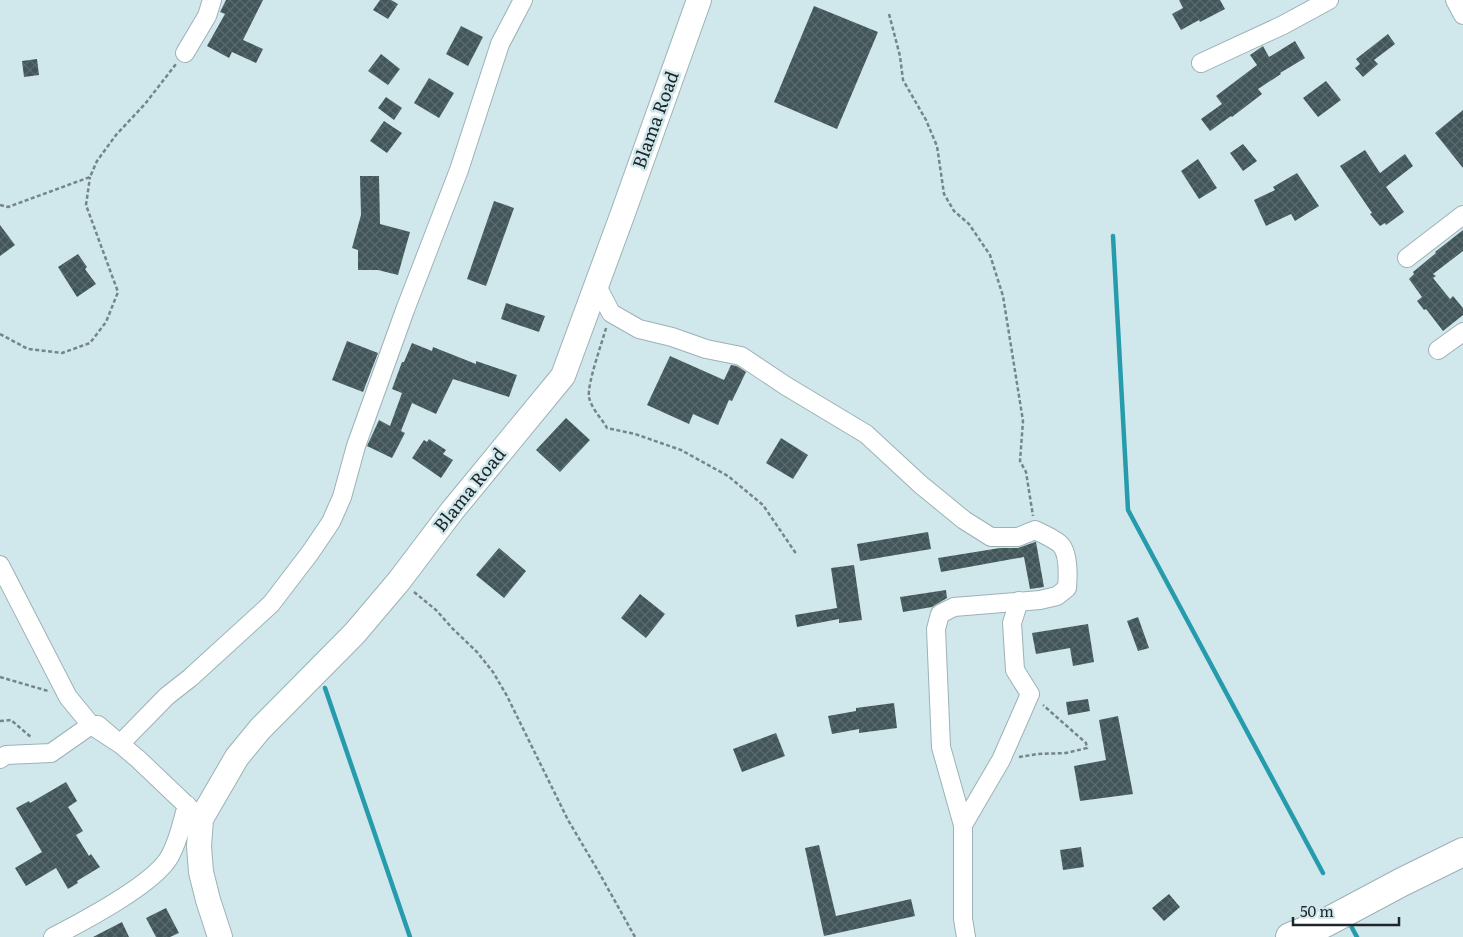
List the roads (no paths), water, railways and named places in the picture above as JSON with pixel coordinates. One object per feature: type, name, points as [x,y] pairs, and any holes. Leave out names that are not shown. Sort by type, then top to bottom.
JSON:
[{"type":"highway","points":[[1290,937],[1329,930],[1402,882],[1463,852]]},
{"type":"street","points":[[185,53],[207,16],[212,0]]},
{"type":"street","points":[[120,744],[167,696],[190,678],[271,604],[331,522],[342,497],[356,446],[405,310],[459,170],[500,44],[523,0]]},
{"type":"street","name":"Blama Road","points":[[220,937],[201,872],[194,812],[260,729],[354,633],[399,580],[563,376],[699,0]]},
{"type":"street","points":[[1201,64],[1283,25],[1329,0]]},
{"type":"street","points":[[1455,0],[1463,15]]},
{"type":"street","points":[[1407,258],[1463,215]]},
{"type":"street","points":[[596,284],[611,313],[638,329],[672,337],[706,349],[741,356],[802,396],[866,434],[920,484],[964,520],[991,537],[1018,537],[1035,530],[1062,546],[1069,569],[1068,588],[1057,596],[1040,600],[954,607],[940,614],[936,629],[941,747],[963,825],[963,918],[966,937]]},
{"type":"street","points":[[1438,350],[1463,332]]},
{"type":"street","points":[[0,564],[68,697],[92,725]]},
{"type":"street","points":[[963,825],[1001,760],[1030,694],[1015,670],[1012,623],[1019,601]]},
{"type":"street","points":[[0,759],[6,755],[51,753],[92,725],[98,725],[194,812],[176,842],[170,857],[159,871],[118,899],[53,937]]},
{"type":"waterway","points":[[1113,236],[1128,510],[1323,873]]},
{"type":"waterway","points":[[325,688],[410,937]]},
{"type":"waterway","points":[[1351,926],[1357,937]]}]
